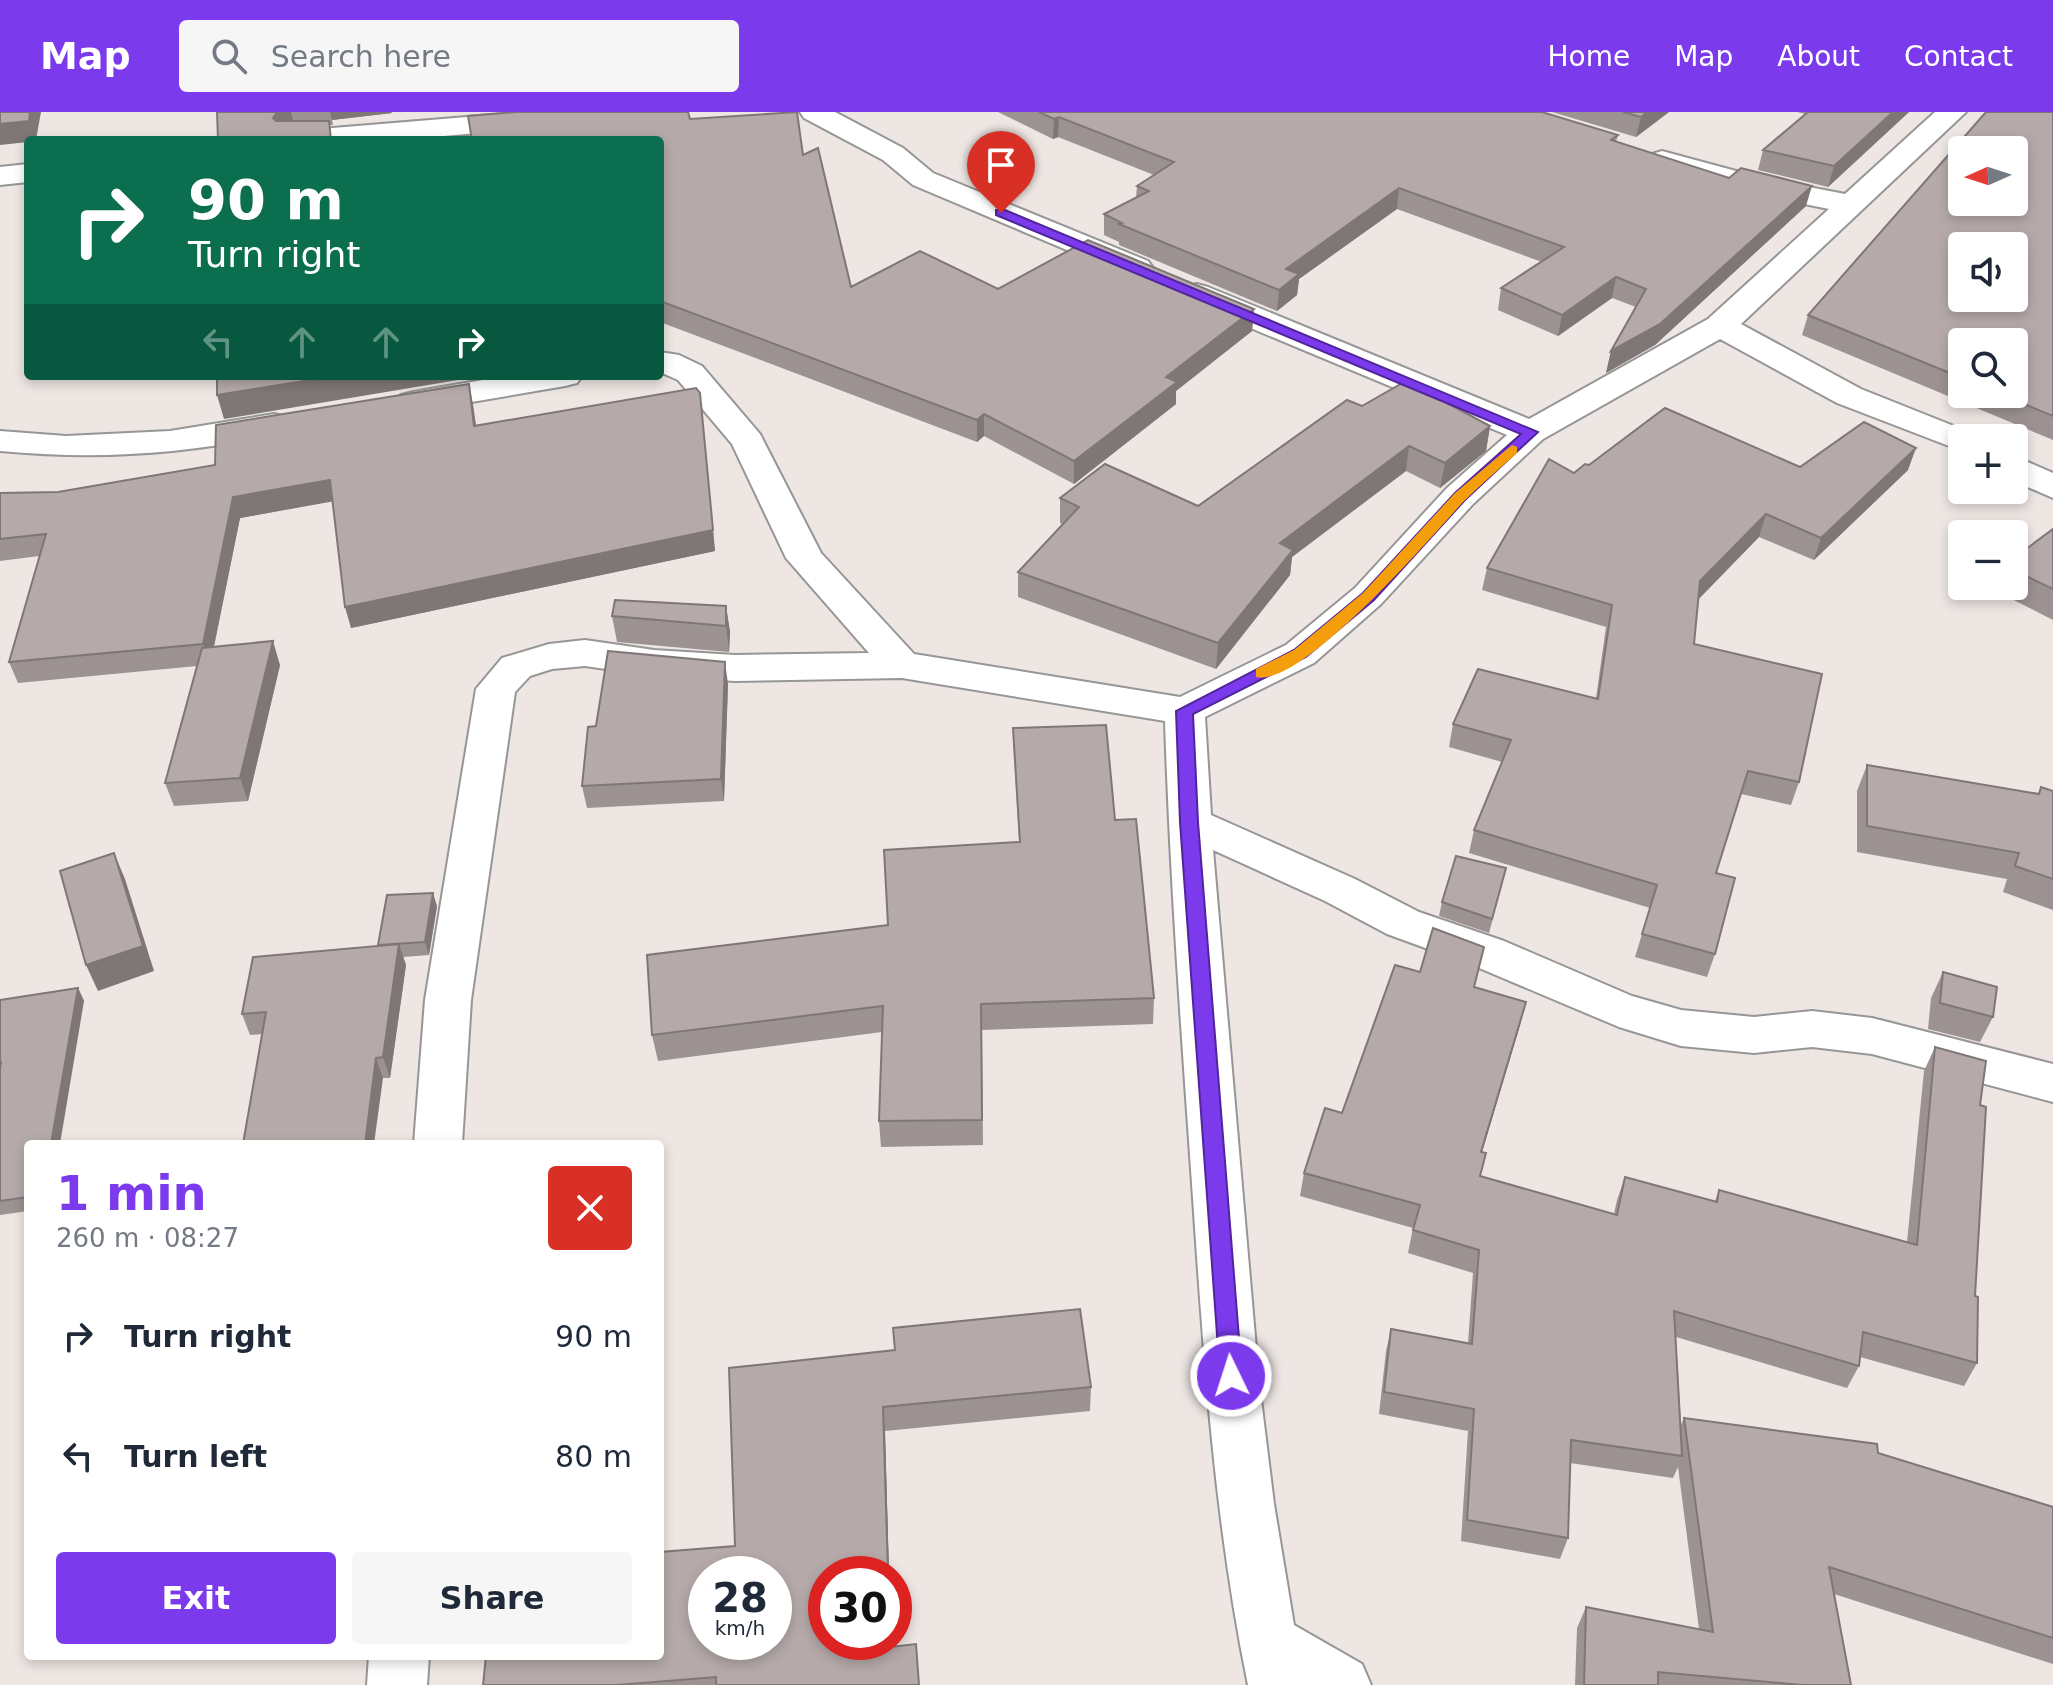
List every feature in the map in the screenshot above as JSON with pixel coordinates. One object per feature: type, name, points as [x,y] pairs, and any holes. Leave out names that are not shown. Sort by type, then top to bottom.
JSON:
[{"type":"street","points":[[344,136],[629,112]]},
{"type":"street","points":[[814,112],[893,154],[923,179],[979,205],[1045,229],[1531,432]]},
{"type":"street","points":[[438,1140],[448,1000],[496,689],[516,667],[549,657],[585,653],[654,663],[735,668],[902,665],[1185,711],[1300,654],[1368,596],[1460,496],[1531,432],[1720,326],[1952,112]]},
{"type":"street","points":[[1642,153],[1760,186],[1850,204]]},
{"type":"street","points":[[0,176],[24,173]]},
{"type":"street","points":[[1720,326],[1849,396],[1948,435]]},
{"type":"street","points":[[664,362],[690,373],[748,441],[805,558],[902,665]]},
{"type":"street","points":[[378,408],[542,380]]},
{"type":"street","points":[[0,441],[66,447],[170,441],[301,421]]},
{"type":"street","points":[[2028,474],[2053,487]]},
{"type":"street","points":[[1185,711],[1189,822],[1236,1437],[1273,1665],[1341,1685]]},
{"type":"street","points":[[1189,822],[1340,890],[1403,923],[1488,953],[1619,1010],[1681,1028],[1754,1035],[1812,1029],[1872,1036],[2053,1083]]},
{"type":"street","points":[[397,1685],[399,1660]]},
{"type":"building","points":[[0,112],[30,112],[29,121],[0,124]]},
{"type":"building","points":[[217,112],[277,112],[273,118],[276,121],[329,121],[331,136],[218,136]]},
{"type":"building","points":[[516,112],[688,112],[690,119],[797,112],[803,155],[818,148],[851,287],[920,251],[998,289],[1088,240],[1254,309],[1166,377],[1177,382],[1074,461],[984,414],[977,420],[664,303],[664,136],[471,136],[468,116]]},
{"type":"building","points":[[1039,112],[1542,112],[1618,135],[1611,140],[1729,178],[1741,168],[1812,186],[1660,324],[1611,351],[1646,289],[1616,277],[1562,315],[1501,288],[1564,247],[1399,188],[1286,269],[1299,274],[1279,290],[1119,224],[1122,223],[1104,214],[1149,191],[1137,186],[1174,162]]},
{"type":"building","points":[[1623,112],[1647,112],[1641,117]]},
{"type":"building","points":[[1808,112],[1893,112],[1834,166],[1763,150]]},
{"type":"building","points":[[1986,112],[2053,112],[2053,416],[2028,406],[2028,328],[1948,328],[1948,372],[1808,315],[1948,155],[1948,216],[2028,216],[2028,136],[1965,136]]},
{"type":"building","points":[[217,380],[311,380],[217,395]]},
{"type":"building","points":[[1406,381],[1490,426],[1445,463],[1409,446],[1280,543],[1293,550],[1218,643],[1018,572],[1079,507],[1060,498],[1105,464],[1198,506],[1347,400],[1362,406]]},
{"type":"building","points":[[469,384],[474,426],[696,388],[700,393],[713,530],[345,607],[330,480],[233,497],[203,644],[9,662],[46,534],[0,539],[0,493],[58,492],[215,465],[216,425]]},
{"type":"building","points":[[1665,408],[1800,467],[1864,422],[1916,448],[1821,538],[1766,514],[1700,581],[1694,644],[1822,674],[1799,782],[1748,771],[1716,873],[1735,878],[1715,954],[1642,934],[1657,885],[1474,830],[1511,740],[1453,724],[1478,669],[1598,699],[1612,605],[1487,568],[1549,459],[1574,473]]},
{"type":"building","points":[[2053,529],[2053,589],[2028,577],[2028,548]]},
{"type":"building","points":[[615,600],[726,606],[726,626],[612,616]]},
{"type":"building","points":[[273,641],[240,778],[165,783],[202,648]]},
{"type":"building","points":[[608,651],[725,662],[721,779],[582,786],[588,727],[596,726]]},
{"type":"building","points":[[1106,725],[1115,820],[1136,819],[1154,998],[981,1004],[982,1120],[879,1121],[883,1006],[652,1035],[647,955],[888,925],[884,850],[1020,842],[1013,728]]},
{"type":"building","points":[[1867,765],[2039,794],[2041,787],[2053,791],[2053,879],[2015,866],[2019,853],[1867,826]]},
{"type":"building","points":[[114,853],[143,946],[86,965],[60,871]]},
{"type":"building","points":[[1456,856],[1506,868],[1492,919],[1442,902]]},
{"type":"building","points":[[433,893],[425,942],[378,945],[387,895]]},
{"type":"building","points":[[1433,928],[1484,947],[1474,987],[1526,1002],[1481,1152],[1486,1153],[1480,1176],[1617,1215],[1625,1177],[1717,1202],[1719,1190],[1917,1245],[1935,1047],[1986,1061],[1980,1105],[1986,1107],[1975,1296],[1978,1297],[1977,1363],[1863,1332],[1859,1366],[1674,1311],[1682,1456],[1571,1440],[1568,1538],[1467,1520],[1474,1409],[1384,1392],[1391,1329],[1472,1344],[1479,1250],[1413,1230],[1420,1205],[1304,1173],[1325,1108],[1342,1113],[1395,965],[1420,972]]},
{"type":"building","points":[[399,944],[383,1057],[376,1058],[366,1140],[244,1140],[266,1012],[242,1014],[253,957]]},
{"type":"building","points":[[1943,972],[1997,987],[1993,1017],[1940,1003]]},
{"type":"building","points":[[78,988],[52,1140],[24,1140],[24,1198],[0,1201],[1,1062],[0,1000]]},
{"type":"building","points":[[1080,1309],[1091,1387],[883,1407],[887,1556],[808,1556],[808,1660],[912,1660],[912,1644],[916,1644],[919,1685],[716,1685],[716,1677],[617,1685],[483,1685],[486,1660],[664,1660],[664,1552],[735,1546],[729,1368],[895,1350],[893,1328]]},
{"type":"building","points":[[1684,1418],[1877,1444],[1878,1453],[2053,1507],[2053,1638],[1829,1567],[1851,1685],[1802,1685],[1658,1672],[1658,1685],[1584,1685],[1586,1607],[1713,1632]]},
{"type":"slow traffic","points":[[1261,673],[1300,654],[1368,596],[1460,496],[1512,450]]},
{"type":"route","points":[[1001,213],[1531,432],[1460,496],[1368,596],[1300,654],[1185,711],[1189,822],[1231,1376]]}]
